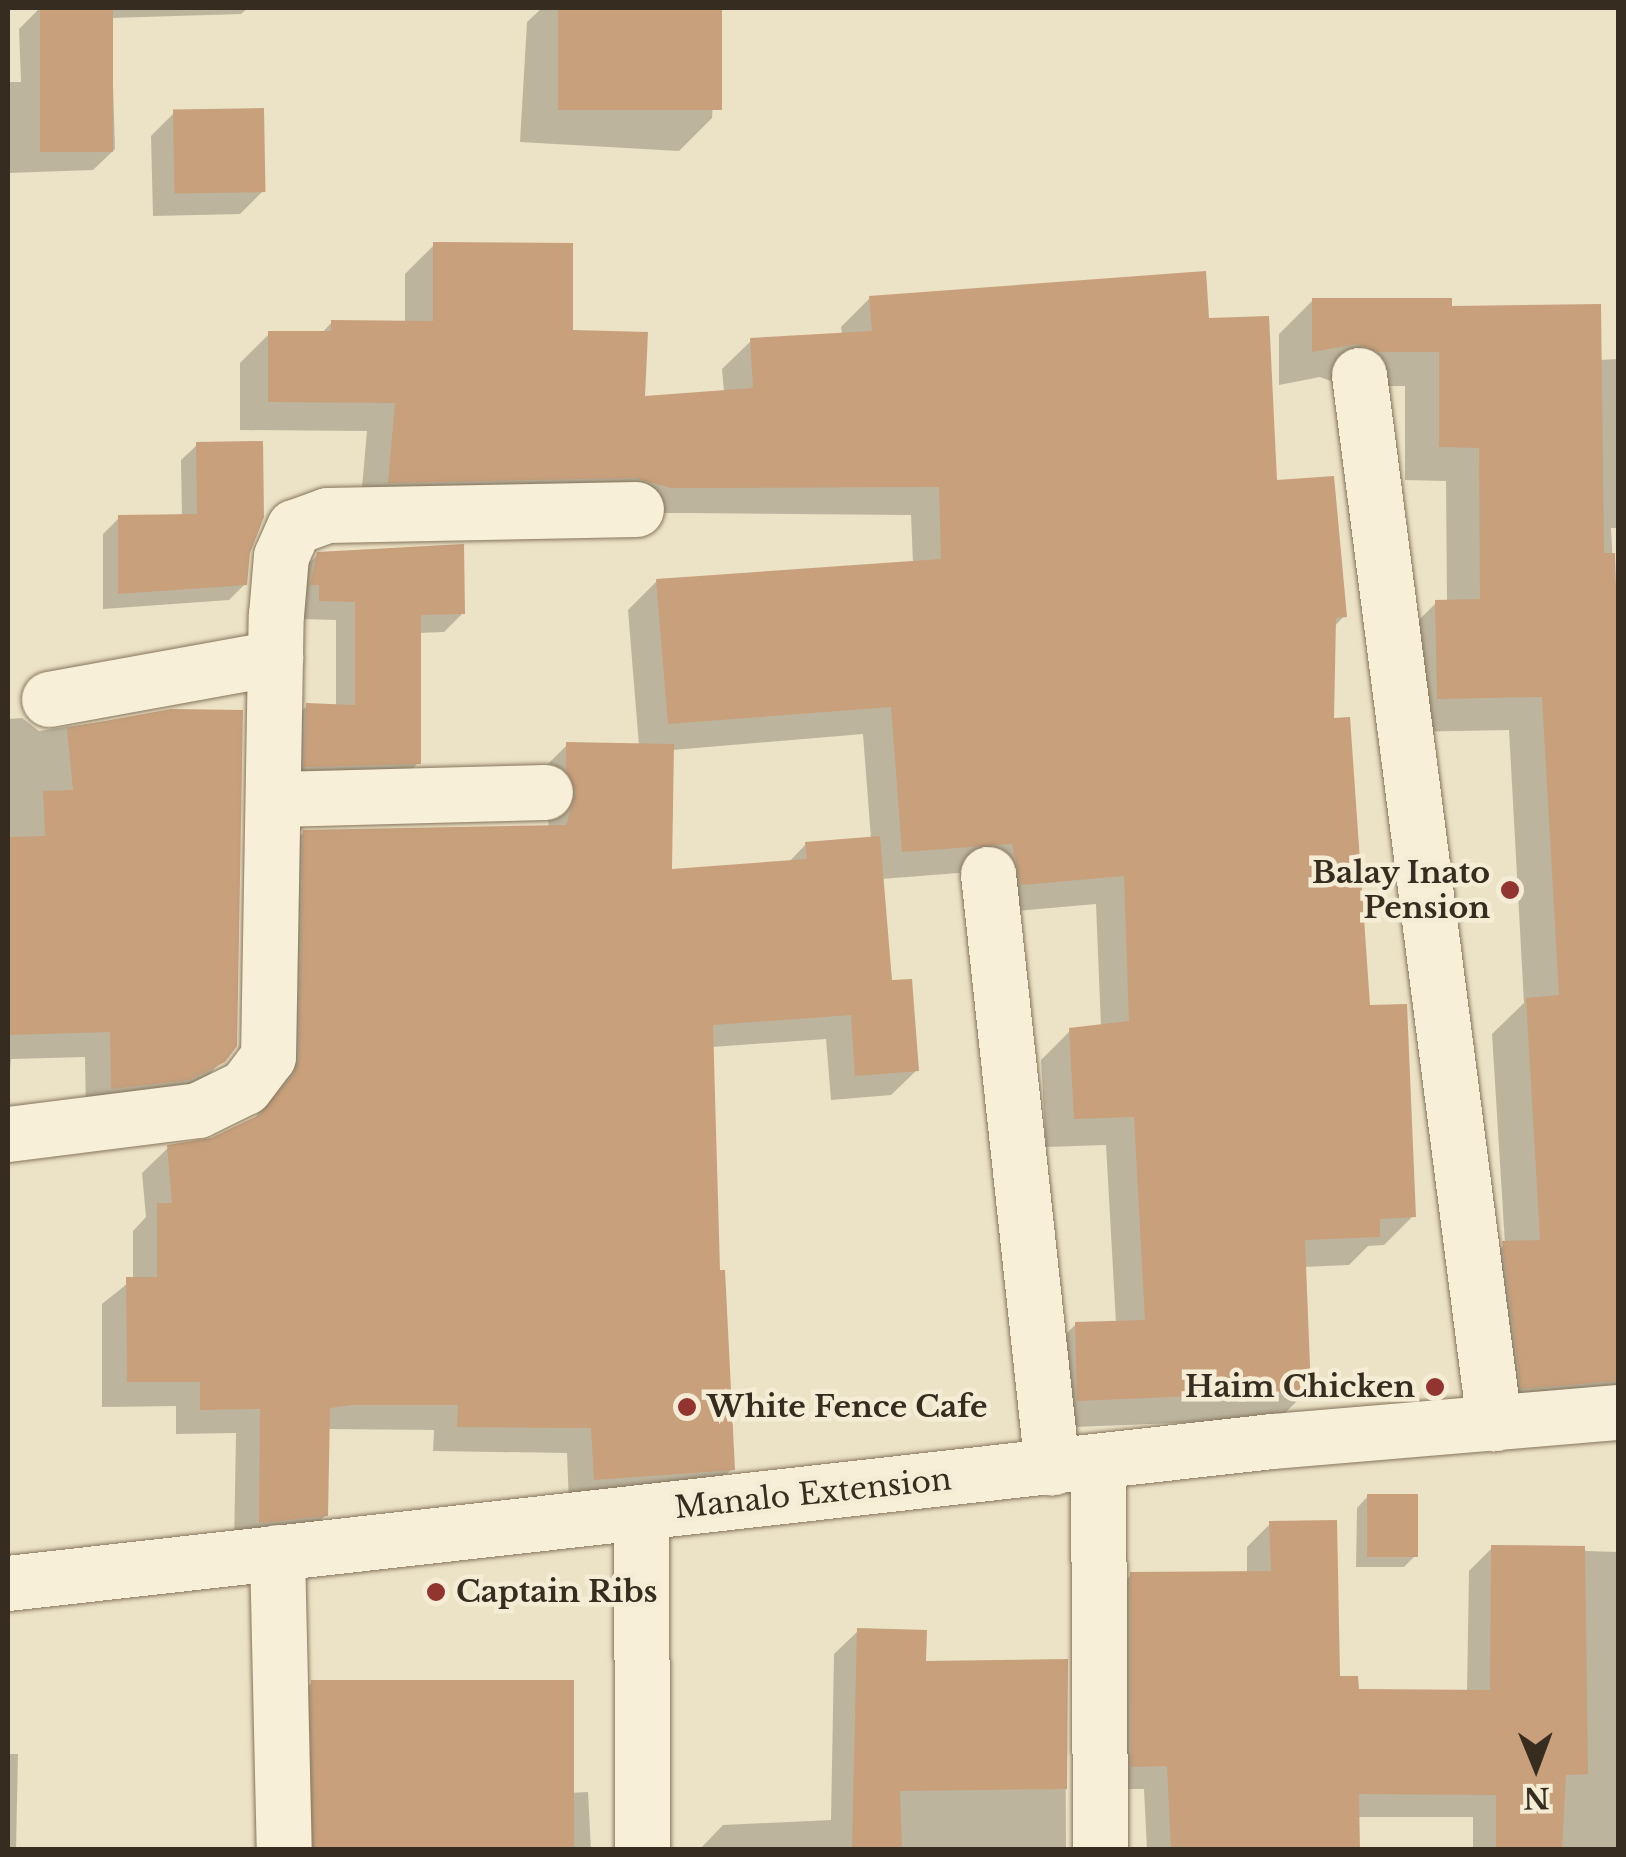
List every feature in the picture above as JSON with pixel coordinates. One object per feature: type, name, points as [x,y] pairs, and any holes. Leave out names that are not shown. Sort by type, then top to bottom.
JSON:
[{"type":"street","points":[[1359,375],[1494,1423]]},
{"type":"street","points":[[8,1134],[198,1110],[259,1075],[268,1056],[276,799],[275,658],[281,556],[294,527],[306,518],[636,510]]},
{"type":"street","points":[[48,699],[275,658]]},
{"type":"street","points":[[276,799],[545,792]]},
{"type":"street","points":[[988,874],[1075,1465],[1100,1850]]},
{"type":"street","name":"Manalo Extension","points":[[8,1582],[1075,1465],[1618,1412]]},
{"type":"street","points":[[641,1513],[642,1850]]},
{"type":"street","points":[[277,1552],[284,1850]]},
{"type":"building","points":[[40,8],[113,8],[113,152],[40,152]]},
{"type":"building","points":[[558,8],[722,8],[722,110],[558,110]]},
{"type":"building","points":[[264,108],[265,192],[174,194],[173,110]]},
{"type":"building","points":[[433,242],[573,243],[573,330],[648,332],[645,396],[753,388],[750,338],[872,331],[869,296],[1206,271],[1209,318],[1269,316],[1277,480],[1334,476],[1347,617],[1336,618],[1334,718],[1350,717],[1370,1005],[1407,1004],[1416,1217],[1380,1219],[1380,1237],[1305,1240],[1311,1391],[1077,1401],[1075,1322],[1145,1320],[1134,1117],[1074,1119],[1069,1028],[1129,1021],[1124,876],[1021,885],[1012,844],[902,852],[891,707],[668,724],[656,579],[941,559],[939,487],[671,488],[635,478],[388,483],[395,403],[268,402],[268,331],[331,331],[331,320],[433,321]]},
{"type":"building","points":[[1312,298],[1452,298],[1452,306],[1601,304],[1604,553],[1615,553],[1618,653],[1618,1381],[1521,1389],[1502,1241],[1540,1240],[1526,998],[1559,995],[1542,697],[1437,699],[1435,600],[1480,599],[1479,448],[1439,447],[1439,352],[1379,352],[1356,344],[1312,352]]},
{"type":"building","points":[[263,441],[264,517],[250,553],[247,585],[118,594],[118,515],[197,514],[196,442]]},
{"type":"building","points":[[464,544],[465,614],[421,615],[421,764],[304,767],[306,703],[355,705],[355,602],[319,601],[319,585],[310,585],[317,552]]},
{"type":"building","points":[[171,709],[243,710],[237,1046],[225,1062],[189,1080],[111,1089],[110,1032],[8,1035],[8,837],[45,836],[43,791],[73,790],[67,728]]},
{"type":"building","points":[[566,742],[674,744],[672,869],[807,859],[805,842],[880,836],[892,980],[912,979],[919,1071],[855,1076],[851,1015],[713,1025],[720,1270],[725,1270],[735,1470],[594,1480],[591,1428],[457,1427],[458,1405],[352,1405],[330,1408],[328,1516],[259,1523],[260,1409],[200,1410],[200,1382],[127,1382],[126,1277],[157,1277],[157,1203],[172,1203],[167,1145],[211,1138],[259,1115],[293,1075],[299,1058],[303,830],[566,825],[576,792],[566,770]]},
{"type":"building","points":[[1367,1494],[1418,1494],[1418,1557],[1367,1557]]},
{"type":"building","points":[[1337,1520],[1340,1676],[1358,1676],[1359,1689],[1490,1690],[1491,1545],[1585,1546],[1588,1774],[1566,1775],[1562,1850],[1496,1850],[1496,1795],[1359,1794],[1360,1850],[1171,1850],[1167,1766],[1131,1767],[1130,1572],[1271,1571],[1269,1521]]},
{"type":"building","points":[[857,1628],[927,1630],[926,1661],[1068,1659],[1067,1789],[900,1791],[902,1850],[852,1850]]},
{"type":"building","points":[[311,1680],[574,1680],[574,1850],[311,1850]]},
{"type":"place","name":"Balay Inato Pension","points":[[1510,890]]},
{"type":"place","name":"Haim Chicken","points":[[1435,1387]]},
{"type":"place","name":"White Fence Cafe","points":[[687,1407]]},
{"type":"place","name":"Captain Ribs","points":[[436,1592]]}]
